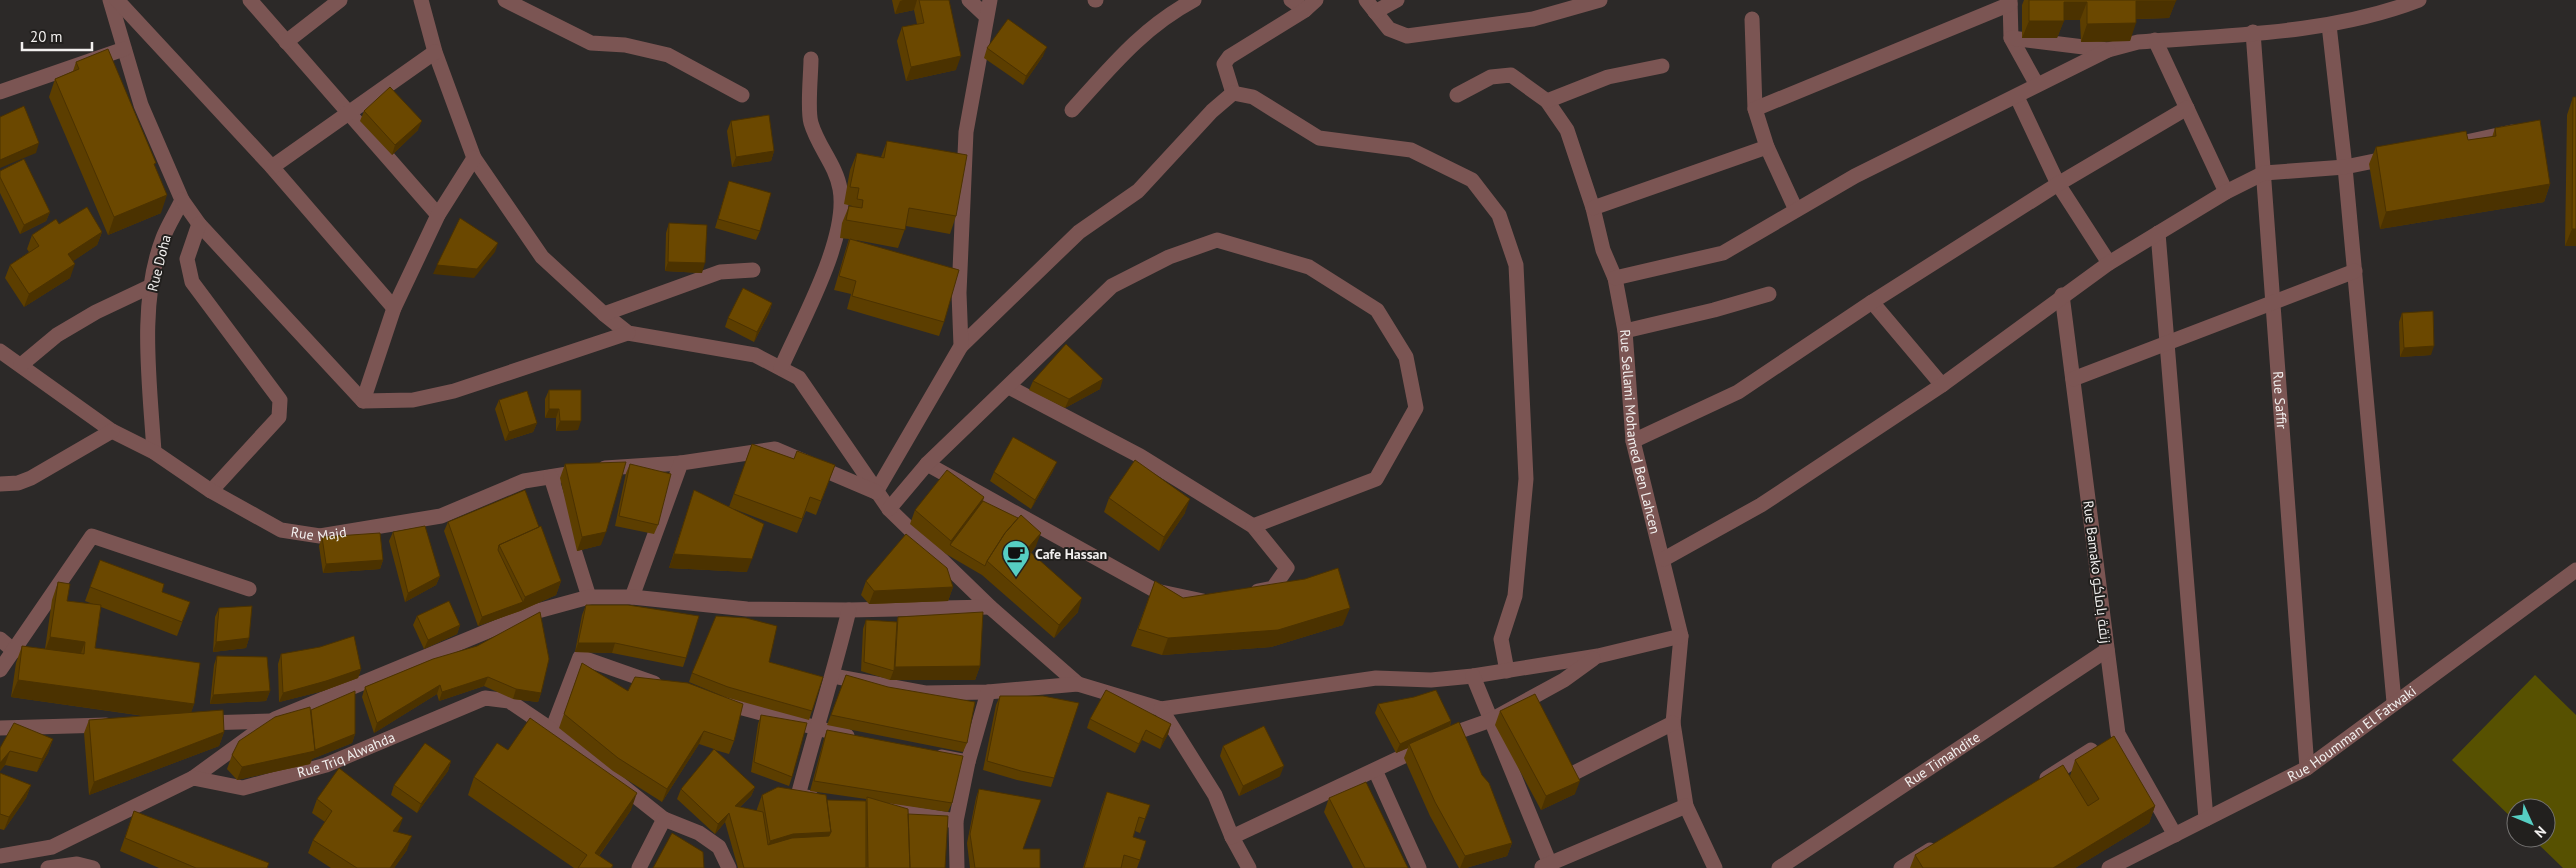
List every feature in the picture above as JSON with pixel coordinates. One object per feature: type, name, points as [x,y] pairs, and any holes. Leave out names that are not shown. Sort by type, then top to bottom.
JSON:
[{"type":"street","points":[[110,0],[141,105],[182,200],[199,224],[363,401],[413,400],[454,391],[628,333],[755,355],[800,378],[889,509],[990,607],[1078,684]]},
{"type":"street","points":[[117,0],[272,167],[394,308]]},
{"type":"street","points":[[250,0],[438,215]]},
{"type":"street","points":[[286,42],[340,0]]},
{"type":"street","points":[[421,0],[435,52],[474,158],[542,257],[604,314],[628,333]]},
{"type":"street","points":[[504,0],[592,43],[625,45],[668,55],[742,95]]},
{"type":"street","points":[[969,0],[986,16]]},
{"type":"street","points":[[961,346],[959,293],[966,132],[990,0]]},
{"type":"street","points":[[1072,110],[1129,46],[1167,14],[1194,0]]},
{"type":"street","points":[[1291,0],[1310,5]]},
{"type":"street","points":[[1397,0],[1370,6],[1389,29],[1407,36],[1532,19],[1600,0]]},
{"type":"street","points":[[1615,278],[1723,253],[1855,176],[2017,97],[2108,50],[2138,42],[2155,40],[2329,25],[2395,9],[2419,0]]},
{"type":"street","points":[[1755,109],[2010,2],[2011,38],[2037,85]]},
{"type":"street","points":[[1233,93],[1224,64],[1229,57],[1310,5]]},
{"type":"street","points":[[1752,19],[1755,109],[1767,147],[1796,210]]},
{"type":"street","points":[[2329,25],[2355,271],[2394,702]]},
{"type":"street","name":"Rue Saffir","points":[[2253,32],[2308,768]]},
{"type":"street","points":[[2011,38],[2108,50]]},
{"type":"street","points":[[2155,40],[2226,192]]},
{"type":"street","points":[[0,92],[124,49]]},
{"type":"street","points":[[272,167],[435,52]]},
{"type":"street","points":[[781,368],[832,252],[842,210],[841,190],[836,172],[810,122],[811,59]]},
{"type":"street","points":[[1547,102],[1608,77],[1662,66]]},
{"type":"street","name":"Rue Sellami Mohamed Ben Lahcen","points":[[1457,95],[1491,77],[1511,75],[1547,102],[1567,130],[1593,208],[1596,226],[1615,278],[1625,331],[1633,441],[1664,559],[1681,636],[1674,723],[1686,806],[1715,868]]},
{"type":"street","points":[[876,492],[961,346],[1080,232],[1138,191],[1212,111],[1233,93]]},
{"type":"street","points":[[1233,93],[1253,97],[1319,138],[1412,150],[1472,180],[1499,215],[1516,265],[1526,479],[1515,596],[1501,640],[1507,671]]},
{"type":"street","points":[[2017,97],[2058,184],[2109,263]]},
{"type":"street","points":[[1633,441],[1738,392],[1872,302],[2058,184],[2187,108]]},
{"type":"street","points":[[2451,145],[2518,131]]},
{"type":"street","points":[[1593,208],[1767,147]]},
{"type":"street","points":[[1664,559],[1761,505],[1942,385],[2062,295],[2109,263],[2226,192],[2264,173],[2345,167],[2403,155]]},
{"type":"street","points":[[363,401],[394,308],[438,215],[474,158]]},
{"type":"street","name":"Rue Doha","points":[[154,452],[148,351],[151,286],[163,239],[182,200]]},
{"type":"street","points":[[199,224],[186,259],[192,282],[280,400],[279,417],[211,491]]},
{"type":"street","points":[[2158,234],[2206,819]]},
{"type":"street","points":[[889,509],[926,464],[1112,286],[1169,257],[1216,240],[1309,267],[1377,310],[1406,358],[1416,408],[1376,479],[1253,526]]},
{"type":"street","points":[[604,314],[720,272],[752,270]]},
{"type":"street","points":[[2073,380],[2355,271]]},
{"type":"street","points":[[21,365],[57,335],[96,312],[151,286]]},
{"type":"street","points":[[1625,331],[1714,310],[1769,294]]},
{"type":"street","name":"Rue Bamako زنقة باماكو","points":[[2062,295],[2118,734],[2174,835]]},
{"type":"street","points":[[1872,302],[1942,385]]},
{"type":"street","name":"Rue Majd","points":[[0,351],[112,431],[154,452],[211,491],[281,530],[320,536],[441,516],[524,481],[608,468],[680,464],[775,449],[876,492]]},
{"type":"street","points":[[1008,387],[1140,456],[1253,526],[1287,568],[1273,588],[1246,593]]},
{"type":"street","points":[[0,484],[18,483],[31,478],[112,431]]},
{"type":"street","points":[[632,597],[680,464]]},
{"type":"street","points":[[926,464],[1156,591],[1200,602],[1218,598]]},
{"type":"street","points":[[551,477],[589,597]]},
{"type":"street","points":[[0,670],[92,536],[249,588]]},
{"type":"street","name":"Rue Houmman El Fatwaki","points":[[2109,868],[2308,768],[2394,702],[2576,570]]},
{"type":"street","points":[[0,856],[52,847],[193,778],[271,721],[534,612],[589,597],[632,597],[747,609],[849,610],[990,607]]},
{"type":"street","points":[[828,800],[798,796],[833,676],[849,610]]},
{"type":"street","points":[[833,676],[925,693],[988,692],[1078,684],[1161,709],[1376,678],[1430,680],[1473,676],[1598,656],[1681,636]]},
{"type":"street","points":[[0,639],[14,651]]},
{"type":"street","name":"Rue Timahdite","points":[[1779,868],[2107,650]]},
{"type":"street","points":[[1232,837],[1447,735],[1491,720],[1564,680],[1598,656]]},
{"type":"street","points":[[552,730],[580,657],[634,678],[672,688]]},
{"type":"street","points":[[1473,676],[1545,866],[1686,806]]},
{"type":"street","points":[[957,868],[956,821],[968,762],[988,692]]},
{"type":"street","name":"Rue Triq Alwahda","points":[[193,778],[243,788],[317,768],[485,698],[509,701],[552,730],[664,819],[698,833],[719,848],[729,868]]},
{"type":"street","points":[[710,699],[862,740]]},
{"type":"street","points":[[1161,709],[1215,795],[1232,837],[1249,868]]},
{"type":"street","points":[[194,723],[271,721]]},
{"type":"street","points":[[1572,774],[1674,723]]},
{"type":"street","points":[[0,728],[126,725]]},
{"type":"street","points":[[2034,786],[2118,734]]},
{"type":"street","points":[[929,754],[968,762]]},
{"type":"street","points":[[1375,770],[1419,868]]},
{"type":"street","points":[[877,808],[956,821]]},
{"type":"street","points":[[639,868],[664,819]]},
{"type":"street","points":[[1901,868],[1942,842]]},
{"type":"street","points":[[48,868],[76,864],[93,868]]},
{"type":"shaded area","points":[[2535,675],[2576,715],[2576,868],[2563,868],[2542,848],[2556,848],[2556,798],[2506,798],[2506,812],[2452,760]]},
{"type":"building","points":[[919,0],[949,0],[961,56],[911,67],[902,27],[924,23]]},
{"type":"building","points":[[2029,0],[2176,1],[2136,1],[2136,23],[2087,24],[2087,2],[2064,2],[2064,21],[2029,21]]},
{"type":"building","points":[[1008,19],[1047,47],[1026,76],[987,48]]},
{"type":"building","points":[[108,49],[156,163],[154,164],[167,195],[114,217],[55,79],[79,69],[76,62]]},
{"type":"building","points":[[390,87],[422,121],[395,145],[364,111]]},
{"type":"building","points":[[2573,97],[2576,97],[2576,229],[2572,229]]},
{"type":"building","points":[[24,106],[39,143],[0,160],[0,117]]},
{"type":"building","points":[[769,115],[774,151],[736,157],[731,121]]},
{"type":"building","points":[[2540,120],[2550,184],[2386,212],[2376,147],[2466,131],[2468,140],[2496,136],[2495,128]]},
{"type":"building","points":[[887,141],[967,155],[956,216],[909,208],[905,230],[846,220],[849,206],[862,208],[863,200],[857,199],[859,188],[850,187],[857,153],[884,158]]},
{"type":"building","points":[[24,159],[50,212],[24,225],[0,177],[0,171]]},
{"type":"building","points":[[729,181],[771,193],[760,231],[718,219]]},
{"type":"building","points":[[87,207],[102,232],[68,254],[75,264],[29,294],[10,265],[39,246],[32,235],[56,219],[59,224]]},
{"type":"building","points":[[460,218],[498,243],[477,269],[437,265]]},
{"type":"building","points":[[669,223],[707,225],[705,263],[668,262]]},
{"type":"building","points":[[850,239],[959,270],[944,322],[852,296],[856,281],[839,276]]},
{"type":"building","points":[[743,288],[772,303],[757,332],[728,318]]},
{"type":"building","points":[[2433,311],[2434,346],[2404,348],[2402,313]]},
{"type":"building","points":[[1066,344],[1103,379],[1069,399],[1033,381]]},
{"type":"building","points":[[549,390],[581,390],[581,421],[560,421],[559,409],[549,409]]},
{"type":"building","points":[[527,391],[537,423],[509,432],[499,400]]},
{"type":"building","points":[[1013,437],[1057,462],[1035,500],[994,472]]},
{"type":"building","points":[[752,444],[794,459],[797,451],[835,465],[821,501],[810,497],[802,519],[734,494]]},
{"type":"building","points":[[1135,460],[1190,499],[1164,537],[1109,498]]},
{"type":"building","points":[[626,462],[606,532],[582,537],[565,464]]},
{"type":"building","points":[[630,464],[671,474],[658,525],[619,516]]},
{"type":"building","points":[[947,470],[984,497],[951,541],[915,510]]},
{"type":"building","points":[[525,490],[539,527],[499,545],[498,550],[523,602],[482,617],[448,522]]},
{"type":"building","points":[[694,490],[764,524],[752,559],[674,554]]},
{"type":"building","points":[[983,501],[1018,518],[1005,533],[985,566],[950,545]]},
{"type":"building","points":[[1021,515],[1041,533],[1027,549],[1082,598],[1059,625],[987,561],[1005,533]]},
{"type":"building","points":[[425,526],[440,576],[408,593],[393,532]]},
{"type":"building","points":[[541,526],[561,581],[525,597],[499,545]]},
{"type":"building","points":[[380,533],[383,560],[326,564],[322,537]]},
{"type":"building","points":[[906,534],[947,568],[953,587],[874,591],[866,581]]},
{"type":"building","points":[[100,560],[164,584],[162,592],[190,602],[182,622],[90,587]]},
{"type":"building","points":[[1338,568],[1350,608],[1278,630],[1168,638],[1138,629],[1155,581],[1183,598],[1305,579]]},
{"type":"building","points":[[58,582],[70,584],[67,601],[101,605],[95,648],[200,663],[194,704],[18,680],[22,646],[84,654],[85,642],[50,637]]},
{"type":"building","points":[[449,601],[460,625],[428,640],[417,616]]},
{"type":"building","points":[[586,605],[628,605],[699,616],[686,658],[615,643],[578,643]]},
{"type":"building","points":[[252,606],[249,638],[216,642],[219,608]]},
{"type":"building","points":[[540,612],[549,659],[541,693],[516,689],[488,677],[442,692],[440,685],[377,723],[365,687],[433,659],[477,646]]},
{"type":"building","points":[[983,612],[980,666],[895,667],[898,617]]},
{"type":"building","points":[[716,616],[746,618],[777,626],[769,662],[823,677],[812,711],[728,687],[692,673]]},
{"type":"building","points":[[866,620],[897,622],[894,671],[864,662]]},
{"type":"building","points":[[354,636],[361,669],[283,693],[281,654],[320,647]]},
{"type":"building","points":[[217,656],[267,657],[270,691],[213,695]]},
{"type":"building","points":[[582,663],[628,691],[635,677],[688,683],[743,704],[734,741],[704,731],[667,789],[618,758],[564,714]]},
{"type":"building","points":[[846,675],[888,687],[975,702],[967,743],[831,715]]},
{"type":"building","points":[[1106,690],[1171,724],[1163,739],[1146,730],[1139,744],[1090,719]]},
{"type":"building","points":[[1436,690],[1451,721],[1400,744],[1378,704],[1414,697]]},
{"type":"building","points":[[355,691],[355,734],[315,750],[311,710]]},
{"type":"building","points":[[1535,694],[1580,781],[1546,796],[1500,711]]},
{"type":"building","points":[[1000,696],[1043,696],[1079,703],[1054,778],[987,761]]},
{"type":"building","points":[[310,707],[315,751],[242,767],[232,755],[239,741],[275,717]]},
{"type":"building","points":[[223,710],[224,732],[94,782],[89,720]]},
{"type":"building","points":[[761,715],[807,723],[792,777],[754,762]]},
{"type":"building","points":[[530,718],[637,793],[595,853],[613,865],[611,868],[578,868],[587,855],[474,777],[497,743],[508,750]]},
{"type":"building","points":[[1459,722],[1482,775],[1489,783],[1512,843],[1465,856],[1435,802],[1409,744]]},
{"type":"building","points":[[14,723],[53,739],[42,759],[10,751],[0,763],[0,748]]},
{"type":"building","points":[[1264,726],[1284,766],[1243,786],[1223,746]]},
{"type":"building","points":[[827,730],[963,756],[952,803],[814,781]]},
{"type":"building","points":[[2114,736],[2155,806],[2053,868],[1923,868],[1915,855],[2063,765],[2088,806],[2099,799],[2075,760]]},
{"type":"building","points":[[425,743],[451,761],[421,804],[394,785]]},
{"type":"building","points":[[714,749],[755,787],[735,806],[763,812],[768,845],[792,838],[829,836],[831,832],[827,800],[866,801],[866,868],[744,868],[729,813],[718,824],[681,789]]},
{"type":"building","points":[[339,768],[403,818],[393,831],[412,836],[390,868],[357,868],[313,840],[332,811],[317,799]]},
{"type":"building","points":[[0,773],[31,785],[9,817],[0,814]]},
{"type":"building","points":[[1366,782],[1408,868],[1365,868],[1329,798]]},
{"type":"building","points":[[778,787],[826,795],[831,832],[793,834],[770,841],[762,795]]},
{"type":"building","points":[[979,789],[1041,800],[1023,849],[1040,849],[1040,868],[975,868],[970,834]]},
{"type":"building","points":[[1107,792],[1150,805],[1145,819],[1139,817],[1133,837],[1146,841],[1140,860],[1124,855],[1121,868],[1084,868]]},
{"type":"building","points":[[867,797],[908,809],[910,868],[868,868]]},
{"type":"building","points":[[134,811],[269,863],[267,868],[196,868],[125,838]]},
{"type":"building","points":[[908,814],[948,816],[945,868],[910,868]]},
{"type":"building","points":[[672,833],[703,852],[704,868],[653,868]]},
{"type":"place","name":"Cafe Hassan","points":[[1016,578]]}]
